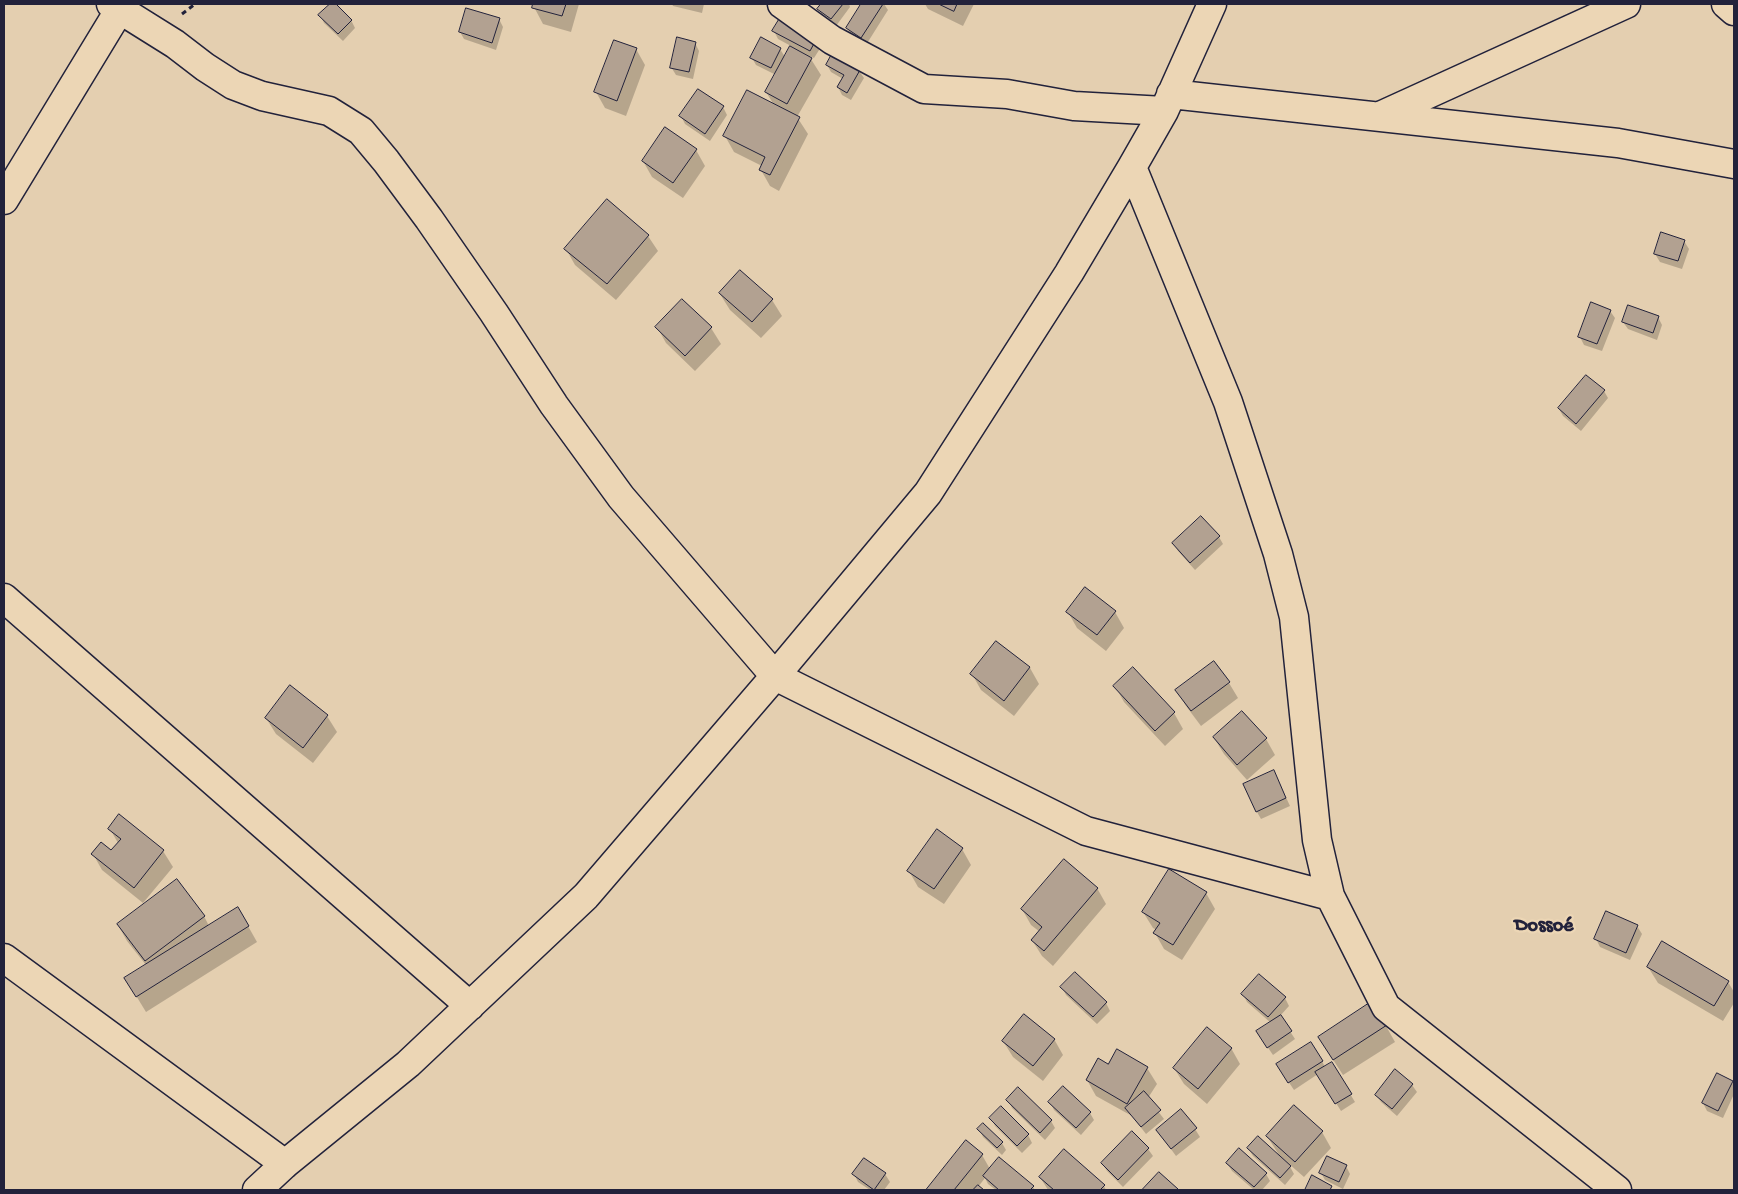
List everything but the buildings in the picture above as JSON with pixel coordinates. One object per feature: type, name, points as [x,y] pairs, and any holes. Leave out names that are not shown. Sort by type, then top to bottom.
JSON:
[{"type":"street","points":[[782,4],[832,40],[924,89],[1007,94],[1074,106],[1167,102],[1378,117],[1618,143],[1734,164]]},
{"type":"street","points":[[257,1190],[285,1164],[408,1064],[586,896],[775,676],[928,493],[1069,273],[1132,167],[1167,102],[1212,4]]},
{"type":"street","points":[[1378,117],[1626,4]]},
{"type":"street","points":[[1726,4],[1734,11]]},
{"type":"street","points":[[4,200],[116,6],[175,44],[233,85],[262,96],[328,111],[361,131],[386,160],[494,313],[554,405],[621,497],[775,676],[1086,830],[1330,896]]},
{"type":"street","points":[[1132,167],[1228,402],[1278,554],[1294,617],[1317,840],[1330,896],[1386,1007],[1617,1190]]},
{"type":"street","points":[[4,598],[470,1006]]},
{"type":"street","points":[[4,958],[285,1164]]},
{"type":"district","name":"Dossoé","points":[[1544,927]]}]
